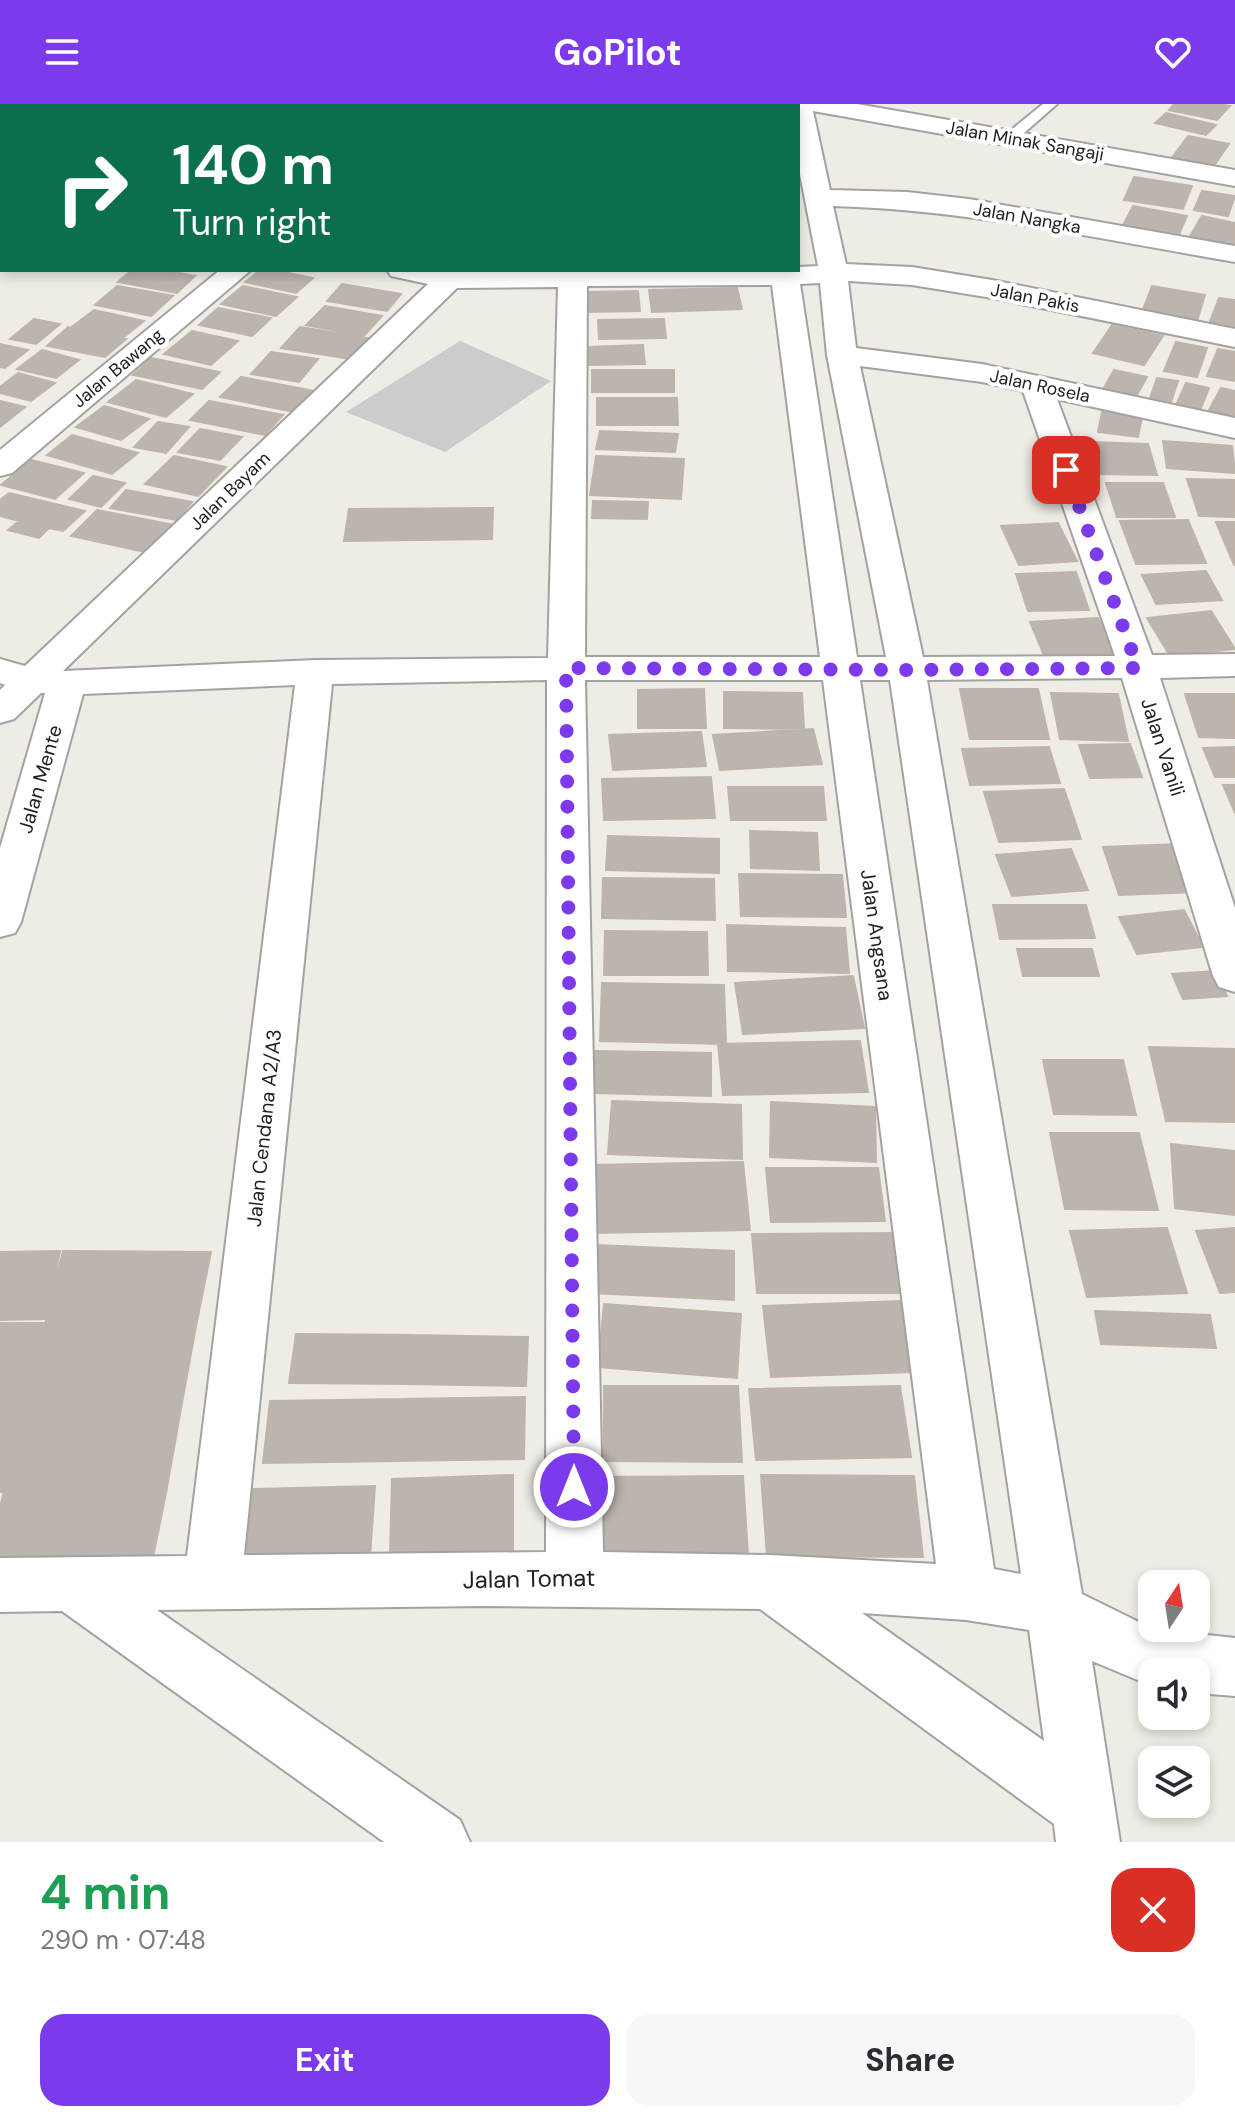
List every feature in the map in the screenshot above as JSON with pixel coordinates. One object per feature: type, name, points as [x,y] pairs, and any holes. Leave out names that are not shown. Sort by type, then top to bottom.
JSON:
[{"type":"street","name":"Jalan Minak Sangaji","points":[[817,105],[1233,174]]},
{"type":"street","points":[[817,105],[818,198],[833,272],[842,355],[907,670],[1056,1612],[1085,1824]]},
{"type":"street","name":"Jalan Nangka","points":[[818,198],[907,200],[969,207],[1235,254]]},
{"type":"street","name":"Jalan Bawang","points":[[0,466],[235,272]]},
{"type":"street","points":[[423,272],[573,278],[784,273]]},
{"type":"street","name":"Jalan Pakis","points":[[784,273],[912,276],[1235,338]]},
{"type":"street","name":"Jalan Angsana","points":[[784,273],[969,1593]]},
{"type":"street","name":"Jalan Bayam","points":[[0,711],[455,275]]},
{"type":"street","points":[[573,278],[566,668],[575,1577]]},
{"type":"street","name":"Jalan Rosela","points":[[842,355],[982,373],[1235,428]]},
{"type":"street","name":"Jalan Vanili","points":[[1036,385],[1138,668],[1235,976]]},
{"type":"street","points":[[32,678],[566,668],[907,670],[1235,665]]},
{"type":"street","name":"Jalan Cendana A2/A3","points":[[212,1585],[315,671]]},
{"type":"street","name":"Jalan Mente","points":[[0,922],[32,678]]},
{"type":"street","name":"Jalan Tomat","points":[[0,1585],[212,1585],[575,1577],[768,1580],[969,1593],[1010,1599],[1056,1612]]},
{"type":"street","points":[[768,1580],[1085,1824]]},
{"type":"street","points":[[72,1585],[438,1842]]},
{"type":"street","points":[[1056,1612],[1105,1639],[1145,1656],[1235,1667]]},
{"type":"lane","points":[[1010,138],[1051,104]]},
{"type":"shaded area","points":[[460,341],[551,381],[445,452],[346,412]]},
{"type":"building","points":[[1174,104],[1230,106],[1217,120],[1169,110]]},
{"type":"building","points":[[1166,113],[1216,125],[1206,135],[1155,123]]},
{"type":"building","points":[[1188,136],[1229,144],[1213,167],[1171,159]]},
{"type":"building","points":[[1134,177],[1192,186],[1183,209],[1124,200]]},
{"type":"building","points":[[1202,191],[1235,196],[1228,216],[1194,210]]},
{"type":"building","points":[[1133,206],[1187,216],[1177,239],[1121,229]]},
{"type":"building","points":[[1202,216],[1235,223],[1235,251],[1187,241]]},
{"type":"building","points":[[130,272],[173,272],[195,276],[177,293],[118,282]]},
{"type":"building","points":[[258,272],[283,272],[313,278],[296,293],[245,282]]},
{"type":"building","points":[[342,284],[401,294],[387,311],[327,301]]},
{"type":"building","points":[[117,286],[173,296],[151,316],[95,305]]},
{"type":"building","points":[[243,286],[297,297],[276,316],[221,304]]},
{"type":"building","points":[[1152,286],[1205,295],[1197,321],[1142,312]]},
{"type":"building","points":[[737,288],[742,309],[652,312],[649,290]]},
{"type":"building","points":[[638,291],[640,311],[585,312],[584,292]]},
{"type":"building","points":[[1219,298],[1235,300],[1235,328],[1209,324]]},
{"type":"building","points":[[325,306],[382,316],[364,336],[306,325]]},
{"type":"building","points":[[218,308],[271,318],[252,336],[199,325]]},
{"type":"building","points":[[94,310],[144,321],[124,337],[73,326]]},
{"type":"building","points":[[34,319],[60,324],[36,344],[10,339]]},
{"type":"building","points":[[664,319],[666,338],[599,339],[598,320]]},
{"type":"building","points":[[1112,325],[1163,336],[1144,365],[1093,353]]},
{"type":"building","points":[[68,327],[126,339],[105,357],[47,346]]},
{"type":"building","points":[[300,327],[368,338],[350,359],[281,348]]},
{"type":"building","points":[[192,331],[238,341],[211,365],[164,354]]},
{"type":"building","points":[[1176,342],[1207,348],[1197,377],[1164,371]]},
{"type":"building","points":[[0,344],[28,350],[5,368],[0,367]]},
{"type":"building","points":[[643,345],[645,364],[589,365],[587,347]]},
{"type":"building","points":[[1218,349],[1235,352],[1235,381],[1207,376]]},
{"type":"building","points":[[42,350],[79,360],[56,378],[17,369]]},
{"type":"building","points":[[271,352],[318,359],[299,382],[251,374]]},
{"type":"building","points":[[151,358],[220,372],[202,389],[133,375]]},
{"type":"building","points":[[592,370],[674,370],[674,392],[592,392]]},
{"type":"building","points":[[1114,370],[1147,377],[1134,400],[1101,393]]},
{"type":"building","points":[[18,373],[55,383],[31,401],[0,393],[0,387]]},
{"type":"building","points":[[241,377],[314,391],[294,412],[220,397]]},
{"type":"building","points":[[1157,378],[1178,381],[1170,405],[1149,401]]},
{"type":"building","points":[[136,380],[193,394],[166,417],[108,402]]},
{"type":"building","points":[[1186,383],[1209,388],[1201,408],[1177,403]]},
{"type":"building","points":[[1221,388],[1235,391],[1235,416],[1209,410]]},
{"type":"building","points":[[597,398],[677,398],[678,425],[597,425]]},
{"type":"building","points":[[0,401],[25,407],[0,427]]},
{"type":"building","points":[[209,401],[283,415],[265,435],[190,420]]},
{"type":"building","points":[[104,406],[149,419],[121,440],[76,427]]},
{"type":"building","points":[[1102,412],[1142,417],[1138,437],[1098,432]]},
{"type":"building","points":[[158,422],[189,427],[166,453],[134,447]]},
{"type":"building","points":[[200,429],[242,437],[220,460],[178,452]]},
{"type":"building","points":[[600,431],[678,434],[675,452],[596,449]]},
{"type":"building","points":[[72,435],[138,453],[112,474],[47,455]]},
{"type":"building","points":[[1163,441],[1232,446],[1235,473],[1167,468]]},
{"type":"building","points":[[1089,442],[1148,444],[1157,475],[1097,474]]},
{"type":"building","points":[[174,456],[226,467],[198,496],[145,484]]},
{"type":"building","points":[[596,456],[684,459],[681,499],[590,495]]},
{"type":"building","points":[[31,460],[84,473],[55,499],[1,485]]},
{"type":"building","points":[[93,476],[125,483],[101,507],[69,499]]},
{"type":"building","points":[[1187,479],[1235,480],[1235,517],[1199,516]]},
{"type":"building","points":[[1106,483],[1163,483],[1175,517],[1117,517]]},
{"type":"building","points":[[126,490],[192,502],[176,520],[110,508]]},
{"type":"building","points":[[9,493],[85,511],[63,531],[49,528],[39,538],[8,530],[19,521],[0,516],[0,500]]},
{"type":"building","points":[[593,501],[648,502],[647,519],[592,518]]},
{"type":"building","points":[[493,508],[492,539],[344,541],[349,509]]},
{"type":"building","points":[[97,510],[174,525],[149,553],[71,536]]},
{"type":"building","points":[[1188,520],[1206,563],[1136,564],[1120,521]]},
{"type":"building","points":[[1216,522],[1235,522],[1235,565],[1234,565]]},
{"type":"building","points":[[1058,523],[1077,561],[1019,565],[1001,526]]},
{"type":"building","points":[[1206,571],[1222,600],[1156,604],[1142,575]]},
{"type":"building","points":[[1076,572],[1089,610],[1028,611],[1016,574]]},
{"type":"building","points":[[1211,611],[1235,649],[1170,656],[1147,618]]},
{"type":"building","points":[[1098,618],[1116,655],[1046,660],[1030,622]]},
{"type":"building","points":[[704,689],[706,728],[638,728],[638,690]]},
{"type":"building","points":[[960,689],[1038,689],[1049,739],[970,739]]},
{"type":"building","points":[[724,692],[802,693],[804,729],[724,728]]},
{"type":"building","points":[[1051,693],[1118,694],[1128,741],[1060,739]]},
{"type":"building","points":[[1185,694],[1235,694],[1235,738],[1199,737]]},
{"type":"building","points":[[813,729],[822,764],[720,770],[713,735]]},
{"type":"building","points":[[701,732],[706,766],[613,770],[609,735]]},
{"type":"building","points":[[1130,744],[1142,777],[1090,778],[1079,745]]},
{"type":"building","points":[[1049,747],[1060,783],[970,785],[962,749]]},
{"type":"building","points":[[1235,747],[1235,777],[1215,777],[1203,748]]},
{"type":"building","points":[[711,777],[715,818],[604,820],[602,779]]},
{"type":"building","points":[[1223,785],[1235,785],[1235,813]]},
{"type":"building","points":[[728,787],[823,787],[826,820],[731,820]]},
{"type":"building","points":[[1064,789],[1081,839],[999,842],[984,792]]},
{"type":"building","points":[[750,831],[817,833],[819,870],[751,868]]},
{"type":"building","points":[[608,836],[719,839],[719,873],[606,870]]},
{"type":"building","points":[[1179,844],[1198,892],[1119,895],[1103,847]]},
{"type":"building","points":[[1071,849],[1088,890],[1012,896],[996,855]]},
{"type":"building","points":[[739,874],[842,875],[846,917],[741,916]]},
{"type":"building","points":[[603,878],[714,879],[715,920],[602,918]]},
{"type":"building","points":[[993,905],[1086,905],[1095,938],[1000,939]]},
{"type":"building","points":[[1184,910],[1203,947],[1137,954],[1119,917]]},
{"type":"building","points":[[727,925],[845,928],[849,973],[728,971]]},
{"type":"building","points":[[605,931],[707,932],[708,975],[604,975]]},
{"type":"building","points":[[1017,949],[1092,949],[1099,976],[1023,976]]},
{"type":"building","points":[[1216,971],[1227,996],[1183,999],[1172,974]]},
{"type":"building","points":[[853,976],[864,1028],[743,1034],[735,983]]},
{"type":"building","points":[[602,983],[724,985],[726,1044],[600,1041]]},
{"type":"building","points":[[860,1041],[868,1092],[723,1095],[718,1044]]},
{"type":"building","points":[[1149,1047],[1235,1049],[1235,1122],[1166,1121]]},
{"type":"building","points":[[595,1051],[711,1053],[711,1096],[592,1093]]},
{"type":"building","points":[[1043,1060],[1123,1060],[1136,1115],[1054,1114]]},
{"type":"building","points":[[612,1101],[741,1105],[742,1159],[608,1154]]},
{"type":"building","points":[[771,1102],[875,1107],[876,1162],[770,1157]]},
{"type":"building","points":[[1050,1133],[1139,1133],[1158,1210],[1065,1209]]},
{"type":"building","points":[[1171,1144],[1235,1151],[1235,1215],[1175,1208]]},
{"type":"building","points":[[743,1162],[750,1230],[594,1233],[592,1165]]},
{"type":"building","points":[[766,1168],[878,1168],[885,1221],[771,1222]]},
{"type":"building","points":[[1167,1228],[1187,1293],[1087,1297],[1070,1231]]},
{"type":"building","points":[[1235,1228],[1235,1292],[1220,1293],[1196,1231]]},
{"type":"building","points":[[892,1233],[901,1293],[757,1293],[752,1234]]},
{"type":"building","points":[[596,1245],[734,1251],[734,1300],[592,1293]]},
{"type":"building","points":[[60,1251],[47,1319],[0,1320],[0,1252]]},
{"type":"building","points":[[63,1251],[211,1252],[196,1326],[45,1325]]},
{"type":"building","points":[[901,1301],[913,1372],[771,1377],[763,1306]]},
{"type":"building","points":[[604,1304],[741,1314],[737,1378],[598,1367]]},
{"type":"building","points":[[1095,1311],[1210,1315],[1216,1348],[1101,1344]]},
{"type":"building","points":[[0,1323],[45,1323],[23,1413],[0,1413]]},
{"type":"building","points":[[45,1325],[196,1326],[180,1414],[23,1413]]},
{"type":"building","points":[[296,1334],[412,1335],[407,1384],[289,1383]]},
{"type":"building","points":[[412,1335],[528,1337],[526,1386],[407,1384]]},
{"type":"building","points":[[604,1386],[738,1386],[742,1462],[604,1461]]},
{"type":"building","points":[[900,1386],[911,1457],[756,1460],[749,1389]]},
{"type":"building","points":[[525,1397],[524,1459],[398,1461],[402,1399]]},
{"type":"building","points":[[402,1399],[398,1461],[263,1463],[270,1401]]},
{"type":"building","points":[[0,1413],[23,1413],[4,1492],[0,1492]]},
{"type":"building","points":[[23,1413],[180,1414],[166,1493],[4,1492]]},
{"type":"building","points":[[513,1475],[513,1550],[390,1555],[392,1479]]},
{"type":"building","points":[[761,1475],[914,1476],[923,1557],[767,1556]]},
{"type":"building","points":[[743,1476],[748,1556],[597,1556],[598,1477]]},
{"type":"building","points":[[375,1486],[370,1557],[243,1561],[251,1489]]},
{"type":"building","points":[[4,1492],[166,1493],[151,1567],[0,1566],[0,1507]]},
{"type":"route","points":[[574,1487],[566,668],[1138,668],[1066,470]]}]
